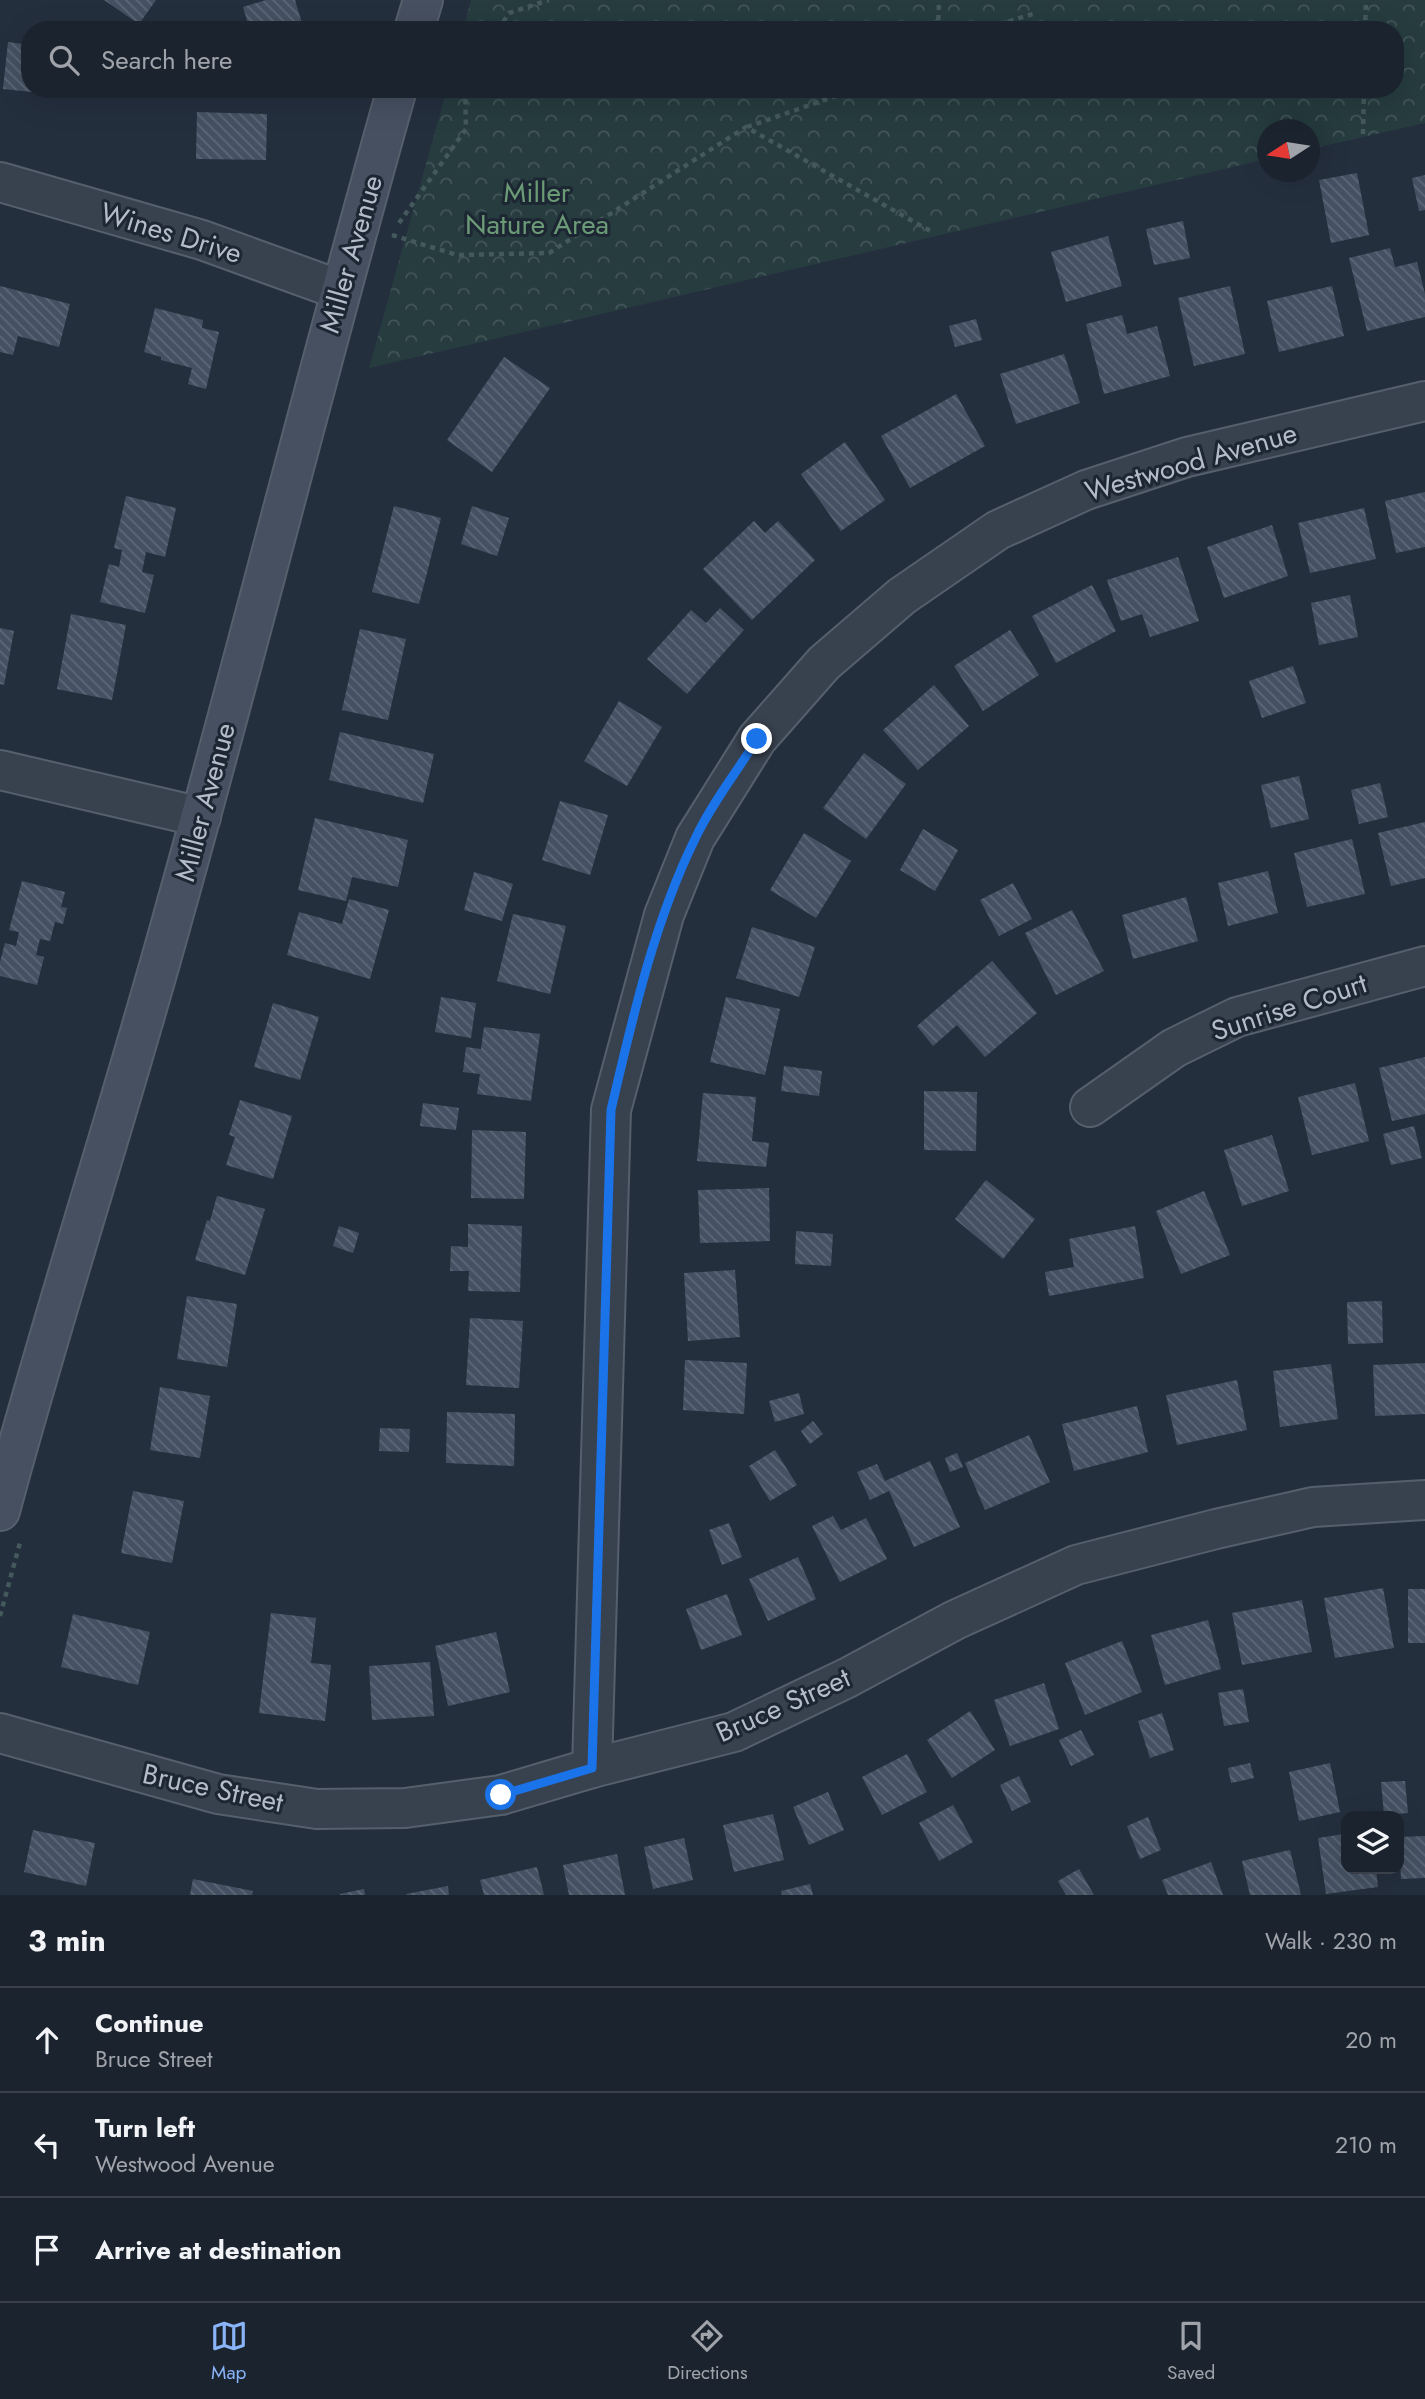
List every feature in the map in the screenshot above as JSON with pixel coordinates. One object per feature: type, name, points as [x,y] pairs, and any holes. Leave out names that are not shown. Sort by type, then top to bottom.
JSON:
[{"type":"main road","points":[[417,21],[423,0]]},
{"type":"main road","name":"Miller Avenue","points":[[0,1511],[39,1368],[138,1045],[340,289],[394,98]]},
{"type":"street","name":"Wines Drive","points":[[0,182],[201,240],[340,289]]},
{"type":"street","name":"Westwood Avenue","points":[[592,1768],[611,1110],[663,915],[695,838],[757,739],[824,663],[902,596],[998,530],[1086,490],[1187,457],[1425,401]]},
{"type":"street","points":[[0,770],[201,817]]},
{"type":"street","name":"Sunrise Court","points":[[1090,1107],[1174,1048],[1237,1017],[1425,966]]},
{"type":"street","name":"Bruce Street","points":[[0,1733],[218,1794],[317,1809],[404,1808],[501,1795],[592,1768],[734,1732],[847,1678],[955,1620],[1076,1565],[1313,1507],[1425,1500]]},
{"type":"path","points":[[504,21],[509,13],[548,0]]},
{"type":"path","points":[[938,21],[939,0]]},
{"type":"path","points":[[1365,21],[1366,0]]},
{"type":"path","points":[[1010,21],[1036,13]]},
{"type":"path","points":[[464,98],[466,129],[390,234],[457,255],[549,253],[746,127],[830,98]]},
{"type":"path","points":[[1363,134],[1364,98]]},
{"type":"path","points":[[746,127],[932,232]]},
{"type":"green space","name":"Miller Nature Area","points":[[471,0],[1425,0],[1425,123],[1320,147],[1320,119],[1257,119],[1257,161],[369,368],[444,98],[1404,98],[1404,21],[465,21]]},
{"type":"building","points":[[104,0],[156,0],[141,21],[135,21]]},
{"type":"building","points":[[266,0],[295,0],[301,21],[247,21],[243,7]]},
{"type":"building","points":[[8,42],[21,44],[21,91],[3,89]]},
{"type":"building","points":[[197,112],[267,114],[266,160],[196,159]]},
{"type":"building","points":[[1357,173],[1369,235],[1331,243],[1320,180]]},
{"type":"building","points":[[1425,175],[1425,210],[1419,211],[1412,178]]},
{"type":"building","points":[[1183,221],[1190,258],[1154,265],[1146,229]]},
{"type":"building","points":[[1108,236],[1122,286],[1066,302],[1051,252]]},
{"type":"building","points":[[1390,248],[1395,267],[1417,262],[1425,294],[1425,317],[1367,331],[1349,258]]},
{"type":"building","points":[[0,286],[70,304],[59,347],[18,336],[13,355],[0,352]]},
{"type":"building","points":[[1230,286],[1245,354],[1194,366],[1178,298]]},
{"type":"building","points":[[1332,286],[1344,336],[1279,352],[1267,301]]},
{"type":"building","points":[[155,308],[203,320],[202,328],[219,332],[206,389],[188,384],[192,368],[161,360],[161,357],[144,352]]},
{"type":"building","points":[[1122,315],[1127,334],[1157,326],[1170,376],[1104,394],[1086,324]]},
{"type":"building","points":[[976,319],[982,340],[955,347],[949,326]]},
{"type":"building","points":[[1064,354],[1080,403],[1016,424],[1000,374]]},
{"type":"building","points":[[504,357],[550,388],[492,472],[447,440]]},
{"type":"building","points":[[956,394],[985,446],[910,488],[881,436]]},
{"type":"building","points":[[845,442],[885,500],[841,531],[801,474]]},
{"type":"building","points":[[1425,492],[1425,547],[1396,553],[1385,501]]},
{"type":"building","points":[[126,496],[176,508],[165,557],[146,552],[142,572],[154,575],[145,613],[100,602],[109,564],[119,567],[122,550],[114,548]]},
{"type":"building","points":[[394,506],[441,518],[419,604],[372,592]]},
{"type":"building","points":[[472,506],[509,518],[497,556],[461,544]]},
{"type":"building","points":[[1364,508],[1376,559],[1310,573],[1298,523]]},
{"type":"building","points":[[754,521],[765,533],[778,521],[815,560],[752,620],[703,569]]},
{"type":"building","points":[[1272,525],[1288,576],[1224,598],[1207,547]]},
{"type":"building","points":[[1178,557],[1199,621],[1150,637],[1142,614],[1121,621],[1107,580]]},
{"type":"building","points":[[1092,585],[1116,631],[1056,663],[1032,616]]},
{"type":"building","points":[[1350,595],[1358,637],[1319,645],[1311,603]]},
{"type":"building","points":[[720,608],[744,630],[687,694],[647,659],[691,610],[706,623]]},
{"type":"building","points":[[71,614],[126,625],[112,700],[57,689]]},
{"type":"building","points":[[0,628],[14,631],[4,685],[0,684]]},
{"type":"building","points":[[360,629],[406,639],[388,720],[342,710]]},
{"type":"building","points":[[1010,630],[1039,675],[983,711],[954,666]]},
{"type":"building","points":[[1293,666],[1306,703],[1262,718],[1249,681]]},
{"type":"building","points":[[934,685],[969,726],[918,770],[883,730]]},
{"type":"building","points":[[619,701],[662,727],[627,786],[584,761]]},
{"type":"building","points":[[340,732],[434,754],[423,803],[329,780]]},
{"type":"building","points":[[864,753],[906,784],[866,839],[823,808]]},
{"type":"building","points":[[1299,776],[1309,819],[1271,828],[1261,785]]},
{"type":"building","points":[[1380,783],[1388,817],[1359,824],[1351,790]]},
{"type":"building","points":[[560,801],[608,815],[590,875],[542,860]]},
{"type":"building","points":[[315,818],[408,840],[398,887],[352,877],[346,901],[298,890]]},
{"type":"building","points":[[1425,822],[1425,878],[1391,886],[1378,833]]},
{"type":"building","points":[[923,829],[958,850],[935,891],[900,870]]},
{"type":"building","points":[[804,833],[851,861],[816,918],[770,890]]},
{"type":"building","points":[[1352,839],[1365,894],[1307,907],[1294,853]]},
{"type":"building","points":[[1268,871],[1278,913],[1228,926],[1218,883]]},
{"type":"building","points":[[474,872],[513,884],[502,921],[464,910]]},
{"type":"building","points":[[22,881],[65,892],[61,907],[67,908],[63,924],[55,922],[50,941],[40,939],[36,955],[44,957],[37,985],[0,976],[5,943],[16,946],[19,932],[9,930]]},
{"type":"building","points":[[1013,883],[1032,919],[999,936],[980,900]]},
{"type":"building","points":[[1186,897],[1198,941],[1133,959],[1122,915]]},
{"type":"building","points":[[349,899],[389,910],[370,979],[287,955],[299,912],[342,924]]},
{"type":"building","points":[[1072,910],[1104,971],[1056,995],[1025,933]]},
{"type":"building","points":[[513,914],[566,926],[550,994],[497,981]]},
{"type":"building","points":[[752,927],[815,947],[799,997],[736,978]]},
{"type":"building","points":[[992,961],[1037,1013],[985,1057],[957,1025],[933,1046],[917,1026]]},
{"type":"building","points":[[441,997],[476,1003],[471,1038],[435,1032]]},
{"type":"building","points":[[726,997],[780,1009],[765,1075],[710,1062]]},
{"type":"building","points":[[273,1003],[319,1017],[300,1080],[254,1067]]},
{"type":"building","points":[[484,1027],[540,1034],[531,1101],[477,1094],[480,1074],[463,1072],[466,1047],[481,1049]]},
{"type":"building","points":[[1425,1057],[1425,1114],[1392,1121],[1379,1068]]},
{"type":"building","points":[[784,1066],[822,1071],[819,1096],[781,1091]]},
{"type":"building","points":[[1355,1083],[1369,1141],[1312,1155],[1298,1097]]},
{"type":"building","points":[[924,1091],[977,1092],[976,1151],[924,1150]]},
{"type":"building","points":[[703,1093],[756,1097],[752,1141],[769,1143],[766,1167],[697,1161]]},
{"type":"building","points":[[240,1100],[292,1116],[273,1179],[226,1165],[235,1137],[229,1135]]},
{"type":"building","points":[[423,1103],[459,1108],[456,1130],[420,1126]]},
{"type":"building","points":[[1414,1126],[1422,1158],[1391,1165],[1383,1134]]},
{"type":"building","points":[[472,1130],[526,1132],[524,1199],[471,1198]]},
{"type":"building","points":[[1272,1135],[1289,1191],[1242,1206],[1224,1150]]},
{"type":"building","points":[[986,1180],[1035,1219],[1003,1259],[955,1219]]},
{"type":"building","points":[[769,1188],[770,1241],[700,1243],[698,1190]]},
{"type":"building","points":[[1204,1191],[1230,1255],[1181,1274],[1156,1211]]},
{"type":"building","points":[[217,1196],[265,1209],[245,1275],[195,1260]]},
{"type":"building","points":[[468,1224],[522,1226],[520,1292],[468,1291],[469,1271],[450,1271],[451,1246],[468,1247]]},
{"type":"building","points":[[339,1226],[359,1233],[353,1253],[333,1246]]},
{"type":"building","points":[[1135,1226],[1144,1278],[1049,1296],[1045,1272],[1074,1267],[1069,1239]]},
{"type":"building","points":[[796,1231],[833,1234],[831,1266],[795,1264]]},
{"type":"building","points":[[735,1270],[740,1337],[688,1341],[684,1273]]},
{"type":"building","points":[[187,1296],[237,1304],[227,1367],[177,1359]]},
{"type":"building","points":[[1382,1301],[1383,1343],[1348,1344],[1347,1302]]},
{"type":"building","points":[[470,1318],[523,1321],[519,1388],[466,1385]]},
{"type":"building","points":[[685,1360],[747,1363],[744,1414],[683,1410]]},
{"type":"building","points":[[1425,1363],[1425,1414],[1375,1416],[1373,1365]]},
{"type":"building","points":[[1331,1364],[1338,1419],[1280,1427],[1273,1371]]},
{"type":"building","points":[[1237,1380],[1247,1430],[1177,1445],[1166,1395]]},
{"type":"building","points":[[160,1387],[210,1396],[200,1458],[150,1450]]},
{"type":"building","points":[[799,1393],[804,1414],[775,1422],[769,1401]]},
{"type":"building","points":[[1137,1406],[1148,1452],[1074,1471],[1062,1424]]},
{"type":"building","points":[[447,1412],[515,1414],[514,1466],[446,1463]]},
{"type":"building","points":[[813,1421],[823,1434],[810,1444],[801,1431]]},
{"type":"building","points":[[380,1428],[410,1429],[409,1452],[379,1451]]},
{"type":"building","points":[[1029,1435],[1050,1482],[985,1510],[965,1463]]},
{"type":"building","points":[[775,1450],[797,1485],[770,1501],[749,1466]]},
{"type":"building","points":[[957,1453],[963,1467],[950,1472],[945,1458]]},
{"type":"building","points":[[930,1461],[960,1527],[914,1547],[889,1491],[870,1500],[857,1472],[877,1464],[885,1481]]},
{"type":"building","points":[[133,1491],[184,1501],[172,1563],[121,1553]]},
{"type":"building","points":[[833,1516],[841,1530],[866,1518],[887,1559],[840,1582],[812,1526]]},
{"type":"building","points":[[729,1523],[742,1557],[722,1565],[709,1530]]},
{"type":"building","points":[[798,1557],[816,1599],[768,1621],[749,1579]]},
{"type":"building","points":[[1383,1588],[1394,1648],[1335,1658],[1324,1598]]},
{"type":"building","points":[[1408,1589],[1425,1589],[1425,1643],[1408,1643]]},
{"type":"building","points":[[727,1594],[742,1635],[701,1650],[686,1609]]},
{"type":"building","points":[[1302,1600],[1312,1652],[1242,1665],[1232,1613]]},
{"type":"building","points":[[271,1613],[316,1618],[311,1663],[331,1665],[325,1721],[259,1713]]},
{"type":"building","points":[[73,1614],[150,1632],[138,1685],[61,1667]]},
{"type":"building","points":[[1208,1620],[1221,1669],[1165,1685],[1151,1635]]},
{"type":"building","points":[[496,1632],[510,1692],[448,1706],[435,1646]]},
{"type":"building","points":[[1122,1641],[1142,1692],[1085,1715],[1065,1663]]},
{"type":"building","points":[[430,1662],[434,1716],[372,1720],[369,1666]]},
{"type":"building","points":[[1044,1683],[1059,1729],[1010,1746],[994,1700]]},
{"type":"building","points":[[1243,1689],[1249,1722],[1224,1726],[1218,1693]]},
{"type":"building","points":[[970,1711],[995,1750],[952,1778],[927,1740]]},
{"type":"building","points":[[1162,1713],[1174,1750],[1150,1758],[1138,1721]]},
{"type":"building","points":[[1081,1730],[1094,1755],[1071,1766],[1059,1740]]},
{"type":"building","points":[[907,1754],[927,1792],[882,1815],[862,1777]]},
{"type":"building","points":[[1250,1763],[1254,1778],[1231,1783],[1228,1768]]},
{"type":"building","points":[[1330,1763],[1340,1812],[1299,1821],[1289,1772]]},
{"type":"building","points":[[1019,1776],[1031,1802],[1012,1811],[1000,1785]]},
{"type":"building","points":[[1405,1781],[1408,1813],[1384,1811],[1381,1782]]},
{"type":"building","points":[[828,1792],[844,1830],[809,1845],[793,1807]]},
{"type":"building","points":[[953,1805],[973,1842],[939,1861],[919,1823]]},
{"type":"building","points":[[773,1814],[784,1860],[734,1872],[723,1825]]},
{"type":"building","points":[[1148,1817],[1161,1850],[1140,1859],[1127,1826]]},
{"type":"building","points":[[33,1830],[95,1843],[86,1886],[24,1872]]},
{"type":"building","points":[[1341,1834],[1341,1874],[1377,1874],[1378,1887],[1326,1894],[1318,1838]]},
{"type":"building","points":[[1425,1836],[1425,1878],[1401,1879],[1401,1874],[1404,1874],[1404,1837]]},
{"type":"building","points":[[684,1838],[693,1880],[653,1889],[644,1847]]},
{"type":"building","points":[[1290,1850],[1301,1895],[1250,1895],[1242,1861]]},
{"type":"building","points":[[617,1854],[625,1895],[569,1895],[563,1865]]},
{"type":"building","points":[[1211,1862],[1223,1895],[1168,1895],[1162,1880]]},
{"type":"building","points":[[537,1867],[544,1895],[484,1895],[480,1880]]},
{"type":"building","points":[[1079,1869],[1094,1895],[1066,1895],[1058,1881]]},
{"type":"building","points":[[193,1879],[253,1891],[252,1895],[190,1895]]},
{"type":"building","points":[[810,1884],[813,1895],[782,1895],[781,1891]]},
{"type":"building","points":[[448,1886],[449,1895],[406,1894]]},
{"type":"building","points":[[364,1889],[365,1895],[340,1895],[340,1894]]},
{"type":"route","points":[[501,1795],[592,1768],[611,1110],[663,915],[695,838],[757,739]]}]
